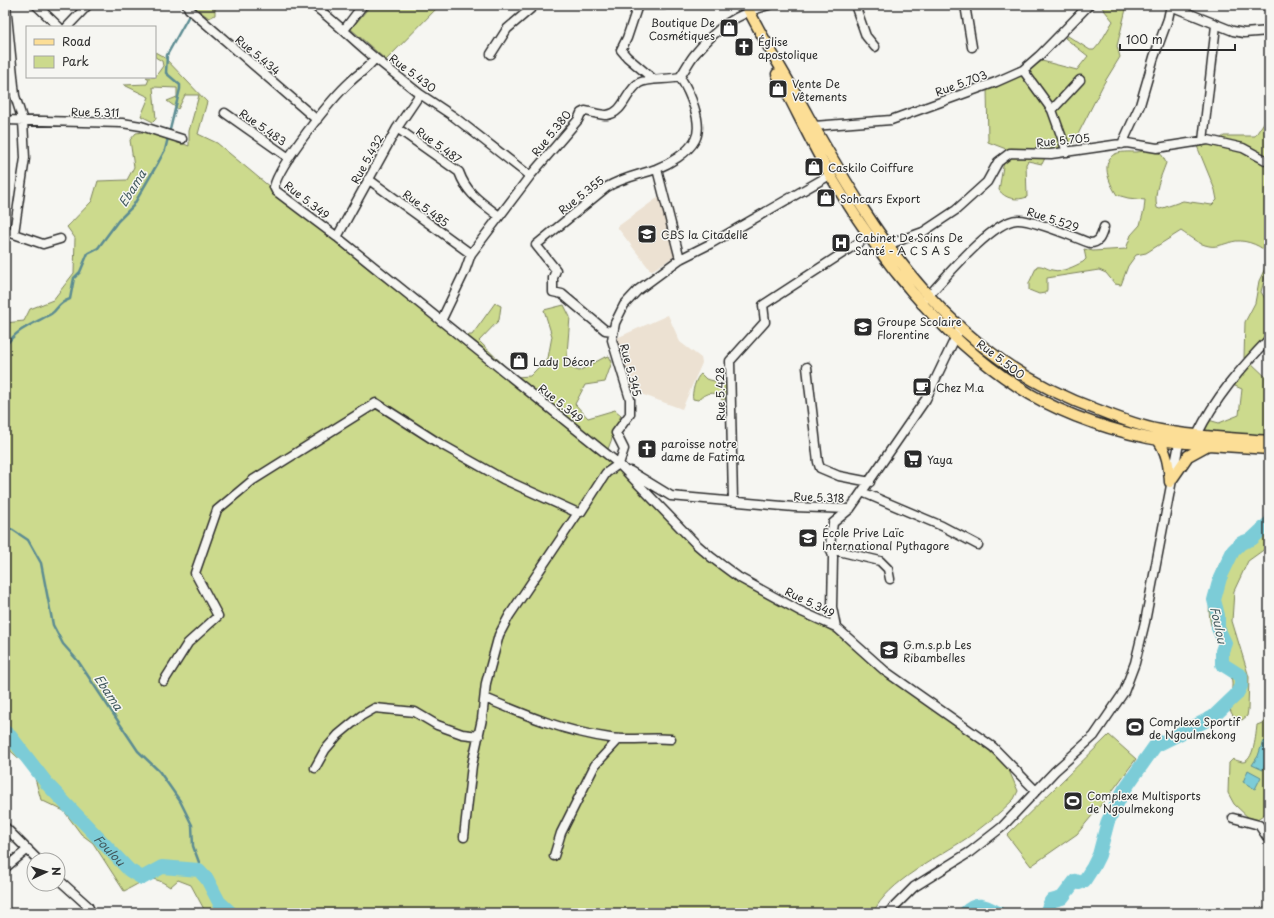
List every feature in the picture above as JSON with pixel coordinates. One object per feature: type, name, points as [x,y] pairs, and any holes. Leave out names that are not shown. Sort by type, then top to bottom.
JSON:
[{"type":"main road","name":"Rue 5.500","points":[[745,8],[814,126],[838,171],[925,300]]},
{"type":"main road","name":"Rue 5.500","points":[[745,8],[830,175],[869,236],[925,300],[995,371],[1018,387],[1049,404],[1110,428],[1158,440],[1197,435],[1210,441]]},
{"type":"main road","name":"Rue 5.500","points":[[958,333],[1025,377],[1055,392],[1123,419],[1160,430],[1180,438],[1210,441]]},
{"type":"main road","points":[[1158,440],[1167,457],[1170,482]]},
{"type":"main road","points":[[1170,482],[1188,456],[1210,441],[1269,442]]},
{"type":"main road","points":[[1210,441],[1269,449]]},
{"type":"street","points":[[6,5],[16,96],[24,121],[25,158],[14,233]]},
{"type":"street","points":[[36,5],[58,26]]},
{"type":"street","points":[[69,26],[88,5]]},
{"type":"street","points":[[313,5],[344,30],[353,41],[375,58]]},
{"type":"street","points":[[344,30],[363,5]]},
{"type":"street","points":[[491,54],[507,29],[535,5]]},
{"type":"street","points":[[638,5],[628,38],[621,50],[653,80]]},
{"type":"street","points":[[644,5],[664,5]]},
{"type":"street","points":[[680,77],[694,55],[721,27],[745,8],[768,5]]},
{"type":"street","points":[[855,5],[866,36],[875,47]]},
{"type":"street","points":[[965,5],[972,46]]},
{"type":"street","name":"Rue 5.703","points":[[814,126],[891,120],[996,82],[1022,70],[1039,56],[1089,5]]},
{"type":"street","points":[[1122,144],[1140,105],[1170,6],[1216,25],[1244,32],[1269,31]]},
{"type":"street","name":"Rue 5.434","points":[[189,8],[317,120]]},
{"type":"street","points":[[1203,141],[1216,25]]},
{"type":"street","name":"Rue 5.430","points":[[274,187],[289,158],[330,103],[351,81],[370,65],[375,58],[420,94],[453,116],[530,176]]},
{"type":"street","points":[[1022,70],[1052,110],[1067,152]]},
{"type":"street","name":"Rue 5.380","points":[[441,321],[462,278],[471,254],[530,176],[578,120],[581,113],[585,112],[607,115],[615,112],[624,103],[632,89],[640,82],[668,80],[680,77]]},
{"type":"street","name":"Rue 5.355","points":[[613,331],[605,330],[562,294],[553,292],[553,278],[556,270],[536,245],[607,187],[617,181],[657,168],[677,158],[696,140],[697,131],[693,100],[680,77]]},
{"type":"street","points":[[1052,110],[1080,80]]},
{"type":"street","name":"Rue 5.432","points":[[337,237],[397,128],[420,94]]},
{"type":"street","name":"Rue 5.483","points":[[225,113],[289,158]]},
{"type":"street","name":"Rue 5.311","points":[[5,120],[122,123],[141,126],[182,139]]},
{"type":"street","name":"Rue 5.487","points":[[397,128],[459,172],[470,193],[499,216]]},
{"type":"street","name":"Rue 5.705","points":[[887,245],[928,230],[956,210],[987,182],[998,162],[1010,153],[1051,154],[1122,144],[1157,148],[1203,141],[1233,144],[1269,162]]},
{"type":"street","points":[[657,168],[680,259]]},
{"type":"street","name":"Rue 5.345","points":[[619,464],[624,449],[616,433],[630,414],[630,399],[612,340],[615,323],[624,305],[638,290],[680,259],[710,244],[830,175]]},
{"type":"street","name":"Rue 5.485","points":[[368,179],[471,254]]},
{"type":"street","name":"Rue 5.349","points":[[274,187],[276,191],[337,237],[619,464],[696,544],[738,577],[800,611],[836,627],[885,671],[993,747],[1036,791]]},
{"type":"street","name":"Rue 5.529","points":[[925,300],[976,247],[998,228],[1011,221],[1018,220],[1028,222],[1090,243],[1096,243],[1100,240],[1104,227]]},
{"type":"street","points":[[5,230],[43,244],[60,239]]},
{"type":"street","name":"Rue 5.428","points":[[733,502],[730,361],[765,322],[763,305],[869,236]]},
{"type":"street","name":"Rue 5.318","points":[[619,464],[671,496],[794,507],[850,509],[926,399],[958,333]]},
{"type":"street","points":[[1197,435],[1205,418],[1229,385],[1269,339]]},
{"type":"street","points":[[807,367],[818,462],[820,468],[839,476],[870,482]]},
{"type":"street","points":[[164,681],[188,643],[218,616],[195,573],[217,510],[253,480],[376,403],[437,442],[503,479],[578,513]]},
{"type":"street","points":[[888,913],[914,887],[970,852],[1002,827],[1036,791],[1094,736],[1124,692],[1135,663],[1145,622],[1170,482],[1180,438]]},
{"type":"street","points":[[464,837],[472,765],[479,736],[486,683],[499,635],[509,616],[578,513],[581,512],[606,473],[619,464]]},
{"type":"street","points":[[862,492],[942,526],[978,545]]},
{"type":"street","points":[[836,627],[832,607],[833,557],[830,549],[833,523],[850,509]]},
{"type":"street","points":[[830,549],[880,561],[888,569],[890,579]]},
{"type":"street","points":[[485,698],[561,727],[618,739],[671,739]]},
{"type":"street","points":[[315,768],[325,750],[338,735],[361,716],[375,708],[415,712],[437,725],[462,734],[479,736]]},
{"type":"street","points":[[554,856],[561,833],[596,765],[618,739]]},
{"type":"street","points":[[1233,818],[1259,825],[1269,840]]},
{"type":"street","points":[[5,827],[31,852]]},
{"type":"street","points":[[5,868],[28,849]]},
{"type":"street","points":[[66,886],[88,906],[91,913]]},
{"type":"shaded area","name":"CBS la Citadelle","points":[[660,196],[677,248],[675,256],[651,271],[617,227]]},
{"type":"shaded area","points":[[668,315],[680,342],[701,358],[702,363],[682,409],[627,389],[610,341]]},
{"type":"green space","points":[[191,5],[215,6],[215,15],[209,18]]},
{"type":"green space","points":[[371,5],[440,5],[386,60],[351,29]]},
{"type":"green space","points":[[1100,5],[1127,5],[1117,46],[1120,57],[1104,83],[1073,144],[1049,150],[1042,164],[1028,161],[1026,164],[1027,197],[1015,199],[1008,197],[999,190],[1006,149],[988,142],[987,89],[1008,81],[1042,61],[1077,70],[1088,56],[1065,38],[1068,36],[1090,50],[1094,50],[1113,21]]},
{"type":"green space","points":[[156,53],[164,57],[207,102],[198,134],[217,143],[378,277],[465,335],[472,335],[495,303],[501,306],[499,320],[479,341],[516,377],[530,376],[548,358],[552,336],[544,310],[564,305],[570,317],[566,366],[579,371],[609,356],[612,362],[605,382],[585,385],[575,404],[588,418],[615,410],[621,415],[608,449],[609,457],[740,581],[835,633],[1001,760],[1007,766],[1018,791],[1014,799],[986,824],[902,880],[880,901],[873,913],[206,913],[191,885],[178,880],[170,887],[163,882],[151,879],[124,891],[93,843],[81,834],[64,811],[41,800],[33,771],[5,746],[5,323],[24,321],[30,309],[53,300],[74,273],[75,238],[67,227],[92,201],[98,181],[127,180],[134,167],[130,140],[136,133],[150,131],[189,146],[189,131],[199,95],[185,95],[178,109],[167,101],[177,97],[177,88],[153,87],[156,119],[153,122],[141,116],[149,97],[124,85],[147,84],[149,79],[148,78],[156,78],[163,66],[162,61],[156,58]]},
{"type":"green space","points":[[1269,115],[1269,243],[1265,245],[1269,255],[1259,246],[1245,242],[1236,241],[1215,246],[1201,244],[1181,231],[1146,253],[1136,255],[1128,266],[1121,285],[1115,284],[1106,273],[1099,270],[1047,278],[1047,290],[1045,293],[1039,294],[1029,290],[1029,283],[1037,266],[1060,271],[1083,262],[1086,259],[1084,249],[1093,251],[1126,249],[1131,235],[1140,225],[1145,200],[1117,195],[1110,181],[1107,170],[1109,159],[1113,155],[1121,152],[1148,151],[1157,152],[1162,155],[1166,163],[1157,190],[1157,208],[1160,209],[1183,201],[1212,205],[1217,200],[1215,190],[1197,146],[1215,142],[1224,136],[1255,136]]},
{"type":"green space","points":[[1269,255],[1269,262],[1261,292],[1269,305],[1269,336],[1248,358],[1244,358],[1245,322],[1255,303],[1259,281],[1268,262]]},
{"type":"green space","points":[[1248,360],[1269,380],[1269,449],[1198,435],[1205,419],[1219,423],[1239,415],[1242,389],[1228,383]]},
{"type":"green space","points":[[701,374],[706,379],[730,385],[727,398],[722,400],[718,394],[709,393],[698,400],[693,399],[694,386],[697,378]]},
{"type":"green space","points":[[1269,513],[1269,546],[1248,561],[1234,591],[1232,621],[1249,677],[1248,710],[1247,716],[1242,720],[1236,718],[1230,710],[1232,688],[1231,675],[1211,625],[1209,609],[1211,590],[1216,572],[1227,554],[1252,533]]},
{"type":"green space","points":[[1269,722],[1269,811],[1253,822],[1234,804],[1228,793],[1229,763],[1233,759],[1242,762],[1249,758],[1254,747],[1257,725]]},
{"type":"green space","name":"Complexe Multisports de Ngoulmekong","points":[[1109,735],[1136,759],[1077,834],[1031,866],[1007,835]]},
{"type":"water","points":[[1263,741],[1269,743],[1269,753],[1263,770],[1252,765],[1258,756]]},
{"type":"water","points":[[1248,770],[1261,777],[1255,789],[1243,782]]},
{"type":"waterway","name":"Ebama","points":[[5,347],[20,331],[51,314],[62,303],[70,299],[74,278],[80,272],[88,253],[98,248],[118,221],[133,206],[159,161],[165,150],[180,89],[180,85],[166,73],[167,55],[192,10],[198,5]]},
{"type":"waterway","name":"Foulou","points":[[1046,913],[1051,901],[1062,898],[1075,881],[1079,883],[1084,881],[1099,855],[1108,821],[1124,790],[1155,746],[1213,717],[1236,695],[1241,686],[1241,676],[1222,664],[1222,651],[1225,643],[1218,628],[1218,615],[1214,600],[1220,578],[1233,551],[1241,543],[1252,539],[1269,523]]},
{"type":"waterway","name":"Ebama","points":[[5,527],[13,530],[28,540],[41,563],[53,625],[63,644],[78,661],[138,751],[159,771],[180,801],[192,825],[193,846],[200,865],[199,870]]},
{"type":"waterway","name":"Foulou","points":[[5,732],[11,737],[48,785],[129,870],[142,878],[162,867],[199,870],[207,879],[219,902],[231,913]]},
{"type":"waterway","name":"Foulou","points":[[965,913],[969,909],[977,906],[989,908],[998,913]]},
{"type":"place","name":"Boutique De Cosmétiques","points":[[729,28]]},
{"type":"place","name":"Église apostolique","points":[[744,47]]},
{"type":"place","name":"Vente De Vêtements","points":[[778,89]]},
{"type":"place","name":"Caskilo Coiffure","points":[[814,167]]},
{"type":"place","name":"Sohcars Export","points":[[826,198]]},
{"type":"place","name":"CBS la Citadelle","points":[[647,234]]},
{"type":"place","name":"Cabinet De Soins De Santé - A C S A S","points":[[841,243]]},
{"type":"place","name":"Groupe Scolaire Florentine","points":[[863,327]]},
{"type":"place","name":"Lady Décor","points":[[519,361]]},
{"type":"place","name":"Chez M.a","points":[[922,387]]},
{"type":"place","name":"paroisse notre dame de Fatima","points":[[647,449]]},
{"type":"place","name":"Yaya","points":[[913,459]]},
{"type":"place","name":"École Prive Laïc International Pythagore","points":[[808,538]]},
{"type":"place","name":"G.m.s.p.b Les Ribambelles","points":[[889,650]]},
{"type":"place","name":"Complexe Sportif de Ngoulmekong","points":[[1135,727]]},
{"type":"place","name":"Complexe Multisports de Ngoulmekong","points":[[1073,801]]}]
